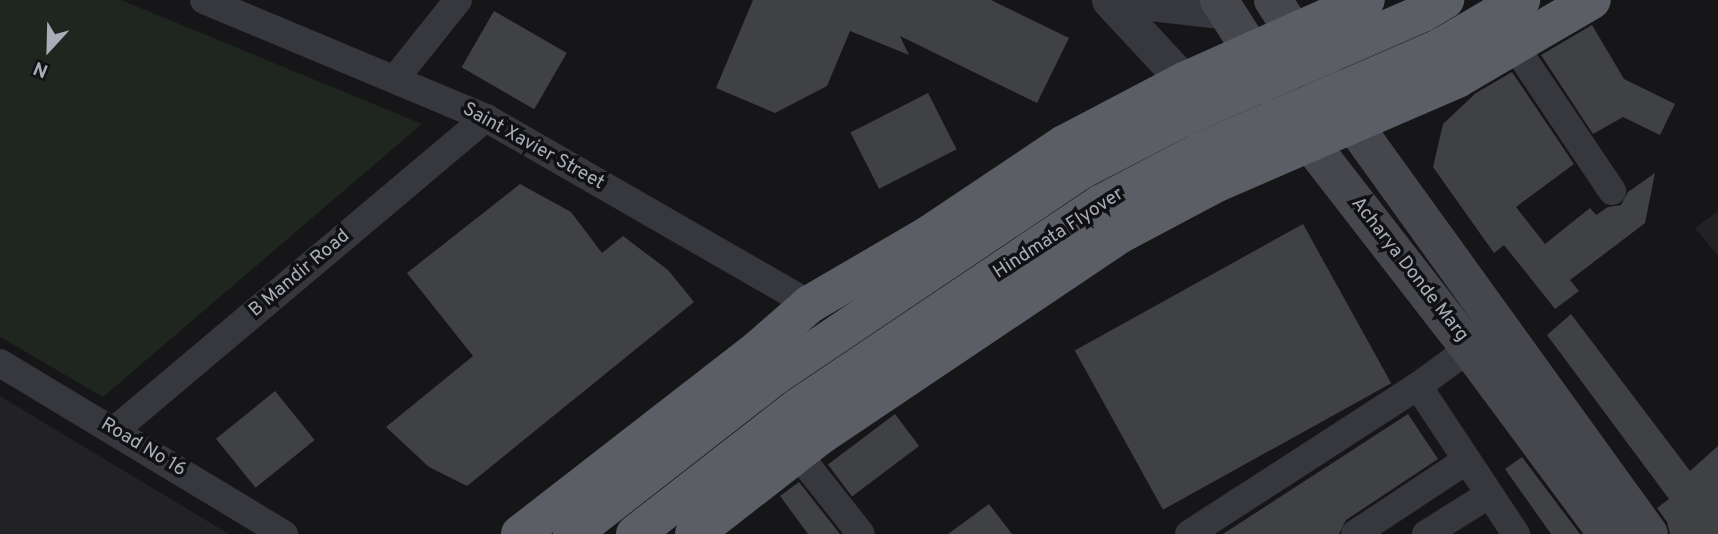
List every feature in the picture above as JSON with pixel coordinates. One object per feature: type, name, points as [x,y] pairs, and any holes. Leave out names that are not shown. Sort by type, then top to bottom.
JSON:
[{"type":"highway","name":"Hindmata Flyover","points":[[572,534],[775,376],[1080,171],[1184,117],[1423,13],[1445,0]]},
{"type":"highway","name":"Hindmata Flyover","points":[[635,534],[798,407],[1100,204],[1201,151],[1441,47],[1521,0]]},
{"type":"highway","points":[[694,534],[797,453],[1119,235],[1224,181],[1457,79],[1592,0]]},
{"type":"highway","points":[[520,534],[757,350],[810,304],[929,235],[1064,144],[1184,81],[1361,2],[1402,104]]},
{"type":"main road","name":"Acharya Donde Marg","points":[[1273,0],[1354,125],[1607,534]]},
{"type":"main road","name":"Acharya Donde Marg","points":[[1223,6],[1310,143],[1484,338],[1649,534]]},
{"type":"street","name":"Saint Xavier Street","points":[[204,0],[486,118],[810,304]]},
{"type":"street","points":[[395,79],[458,0]]},
{"type":"street","points":[[1109,0],[1184,81],[1224,181]]},
{"type":"street","points":[[1124,0],[1223,6]]},
{"type":"street","points":[[1514,45],[1612,191]]},
{"type":"street","name":"B Mandir Road","points":[[114,430],[486,118]]},
{"type":"street","points":[[1189,534],[1418,386],[1484,338]]},
{"type":"street","name":"Road No 16","points":[[0,363],[284,534]]},
{"type":"street","points":[[1418,386],[1516,534]]},
{"type":"street","points":[[797,453],[861,534]]},
{"type":"street","points":[[1355,534],[1467,460]]},
{"type":"street","points":[[1426,534],[1459,525],[1490,494]]},
{"type":"shaded area","points":[[0,0],[121,0],[422,124],[103,397],[0,337]]},
{"type":"shaded area","points":[[1718,211],[1718,256],[1695,228]]},
{"type":"shaded area","points":[[0,396],[229,534],[0,534]]},
{"type":"building","points":[[753,0],[991,0],[1069,38],[1037,103],[900,36],[909,55],[850,31],[827,86],[775,113],[716,88]]},
{"type":"building","points":[[494,11],[567,53],[534,109],[462,67]]},
{"type":"building","points":[[1592,25],[1624,79],[1675,104],[1660,135],[1623,117],[1593,134],[1541,55]]},
{"type":"building","points":[[1512,72],[1574,164],[1516,207],[1545,244],[1590,208],[1596,215],[1608,207],[1621,205],[1628,192],[1655,173],[1645,223],[1570,280],[1579,291],[1555,309],[1504,245],[1494,253],[1433,167],[1443,124],[1476,93]]},
{"type":"building","points":[[928,93],[957,149],[879,189],[850,132]]},
{"type":"building","points":[[520,184],[571,212],[602,253],[623,236],[668,270],[694,302],[467,486],[429,467],[386,427],[473,356],[407,273]]},
{"type":"building","points":[[1303,224],[1391,383],[1163,510],[1075,351]]},
{"type":"building","points":[[1571,314],[1690,471],[1718,446],[1718,534],[1670,534],[1667,522],[1657,508],[1669,499],[1547,335]]},
{"type":"building","points":[[275,391],[315,440],[256,488],[216,439]]},
{"type":"building","points":[[895,414],[919,446],[852,496],[828,465]]},
{"type":"building","points":[[1408,414],[1438,459],[1346,520],[1339,534],[1223,534]]},
{"type":"building","points":[[1522,457],[1580,534],[1551,534],[1505,469]]},
{"type":"building","points":[[799,482],[840,534],[808,534],[780,496]]},
{"type":"building","points":[[989,504],[1012,534],[948,534]]}]
